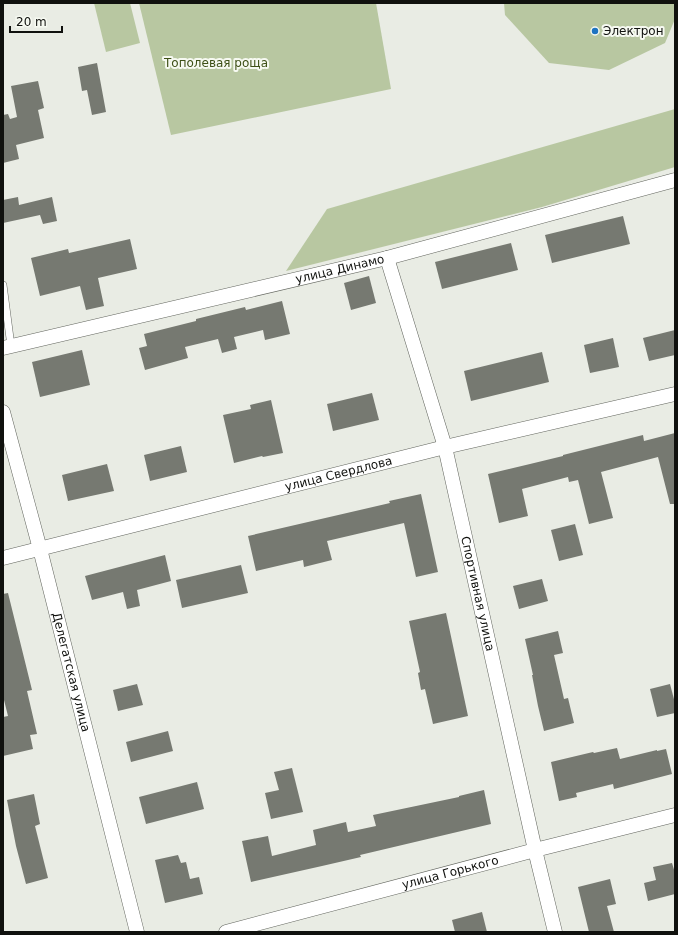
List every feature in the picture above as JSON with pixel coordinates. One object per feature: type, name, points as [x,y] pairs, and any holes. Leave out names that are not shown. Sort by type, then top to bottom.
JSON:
[{"type":"street","name":"улица Динамо","points":[[7,347],[387,258],[675,180]]},
{"type":"street","name":"Спортивная улица","points":[[387,258],[445,447],[534,850],[555,932]]},
{"type":"street","name":"улица Свердлова","points":[[3,558],[445,447],[675,394]]},
{"type":"street","name":"Делегатская улица","points":[[3,412],[40,549],[137,932]]},
{"type":"street","name":"улица Горького","points":[[226,932],[534,850],[675,815]]},
{"type":"lane","points":[[3,285],[7,347]]},
{"type":"green space","points":[[94,3],[130,3],[140,43],[106,52]]},
{"type":"green space","name":"Тополевая роща","points":[[139,3],[376,3],[391,89],[171,135]]},
{"type":"green space","name":"Электрон","points":[[504,3],[675,3],[675,19],[665,43],[609,70],[549,63],[505,15]]},
{"type":"green space","points":[[675,109],[675,167],[542,207],[286,271],[327,209]]},
{"type":"building","points":[[97,63],[106,112],[92,115],[87,90],[82,91],[78,67]]},
{"type":"building","points":[[38,81],[44,108],[38,110],[44,138],[16,145],[19,159],[3,163],[3,115],[8,114],[10,119],[17,117],[11,86]]},
{"type":"building","points":[[18,197],[19,205],[52,197],[57,221],[43,224],[40,215],[3,223],[3,200]]},
{"type":"building","points":[[623,216],[630,244],[552,263],[545,235]]},
{"type":"building","points":[[130,239],[137,269],[98,278],[104,306],[86,310],[80,286],[40,296],[31,258],[68,249],[69,253]]},
{"type":"building","points":[[511,243],[518,270],[442,289],[435,262]]},
{"type":"building","points":[[369,276],[376,303],[351,310],[344,283]]},
{"type":"building","points":[[282,301],[290,334],[265,340],[263,330],[234,337],[237,349],[222,353],[218,339],[185,347],[188,358],[145,370],[139,348],[147,346],[144,334],[245,307],[246,310]]},
{"type":"building","points":[[675,330],[675,355],[649,361],[643,338]]},
{"type":"building","points":[[613,338],[619,367],[590,373],[584,345]]},
{"type":"building","points":[[82,350],[90,385],[40,397],[32,362]]},
{"type":"building","points":[[542,352],[549,382],[471,401],[464,371]]},
{"type":"building","points":[[372,393],[379,420],[333,431],[327,404]]},
{"type":"building","points":[[271,400],[283,453],[262,456],[234,463],[223,415],[251,409],[250,405]]},
{"type":"building","points":[[675,433],[675,504],[670,504],[658,457],[601,472],[613,518],[589,524],[578,480],[569,482],[568,477],[522,489],[528,516],[499,523],[488,474],[643,435],[644,441]]},
{"type":"building","points":[[181,446],[187,472],[150,481],[144,455]]},
{"type":"building","points":[[107,464],[114,491],[68,501],[62,475]]},
{"type":"building","points":[[421,494],[438,572],[416,577],[404,523],[327,541],[332,560],[304,567],[303,560],[256,571],[248,536],[390,503],[389,501]]},
{"type":"building","points":[[575,524],[583,555],[559,561],[551,530]]},
{"type":"building","points":[[165,555],[171,581],[137,590],[140,606],[127,609],[123,592],[92,600],[85,576]]},
{"type":"building","points":[[241,565],[248,593],[182,608],[176,580]]},
{"type":"building","points":[[542,579],[548,601],[519,609],[513,586]]},
{"type":"building","points":[[8,593],[32,690],[27,691],[37,734],[30,735],[33,749],[3,756],[3,717],[8,716],[3,696],[3,594]]},
{"type":"building","points":[[446,613],[468,716],[433,724],[425,689],[421,690],[418,673],[420,672],[409,621]]},
{"type":"building","points":[[558,631],[563,653],[554,655],[564,699],[568,698],[574,723],[544,731],[525,639]]},
{"type":"building","points":[[137,684],[143,705],[118,711],[113,690]]},
{"type":"building","points":[[670,684],[675,703],[675,713],[657,717],[650,689]]},
{"type":"building","points":[[168,731],[173,751],[131,762],[126,742]]},
{"type":"building","points":[[617,748],[620,759],[666,749],[672,774],[614,789],[613,784],[576,793],[577,797],[559,801],[551,762]]},
{"type":"building","points":[[292,768],[303,812],[271,819],[265,793],[279,790],[274,772]]},
{"type":"building","points":[[197,782],[204,809],[146,824],[139,797]]},
{"type":"building","points":[[484,790],[491,824],[360,855],[361,857],[251,882],[242,841],[268,836],[272,856],[316,845],[313,830],[346,822],[348,832],[376,826],[373,815],[459,797]]},
{"type":"building","points":[[34,794],[40,824],[35,826],[48,878],[26,884],[16,846],[7,800]]},
{"type":"building","points":[[178,855],[181,863],[186,862],[190,879],[199,877],[203,894],[165,903],[155,860]]},
{"type":"building","points":[[672,863],[675,873],[675,894],[648,901],[644,883],[656,880],[653,867]]},
{"type":"building","points":[[610,879],[616,904],[607,906],[614,932],[589,932],[578,887]]},
{"type":"building","points":[[482,912],[487,932],[455,932],[452,920]]},
{"type":"place","name":"Электрон","points":[[595,31]]}]
